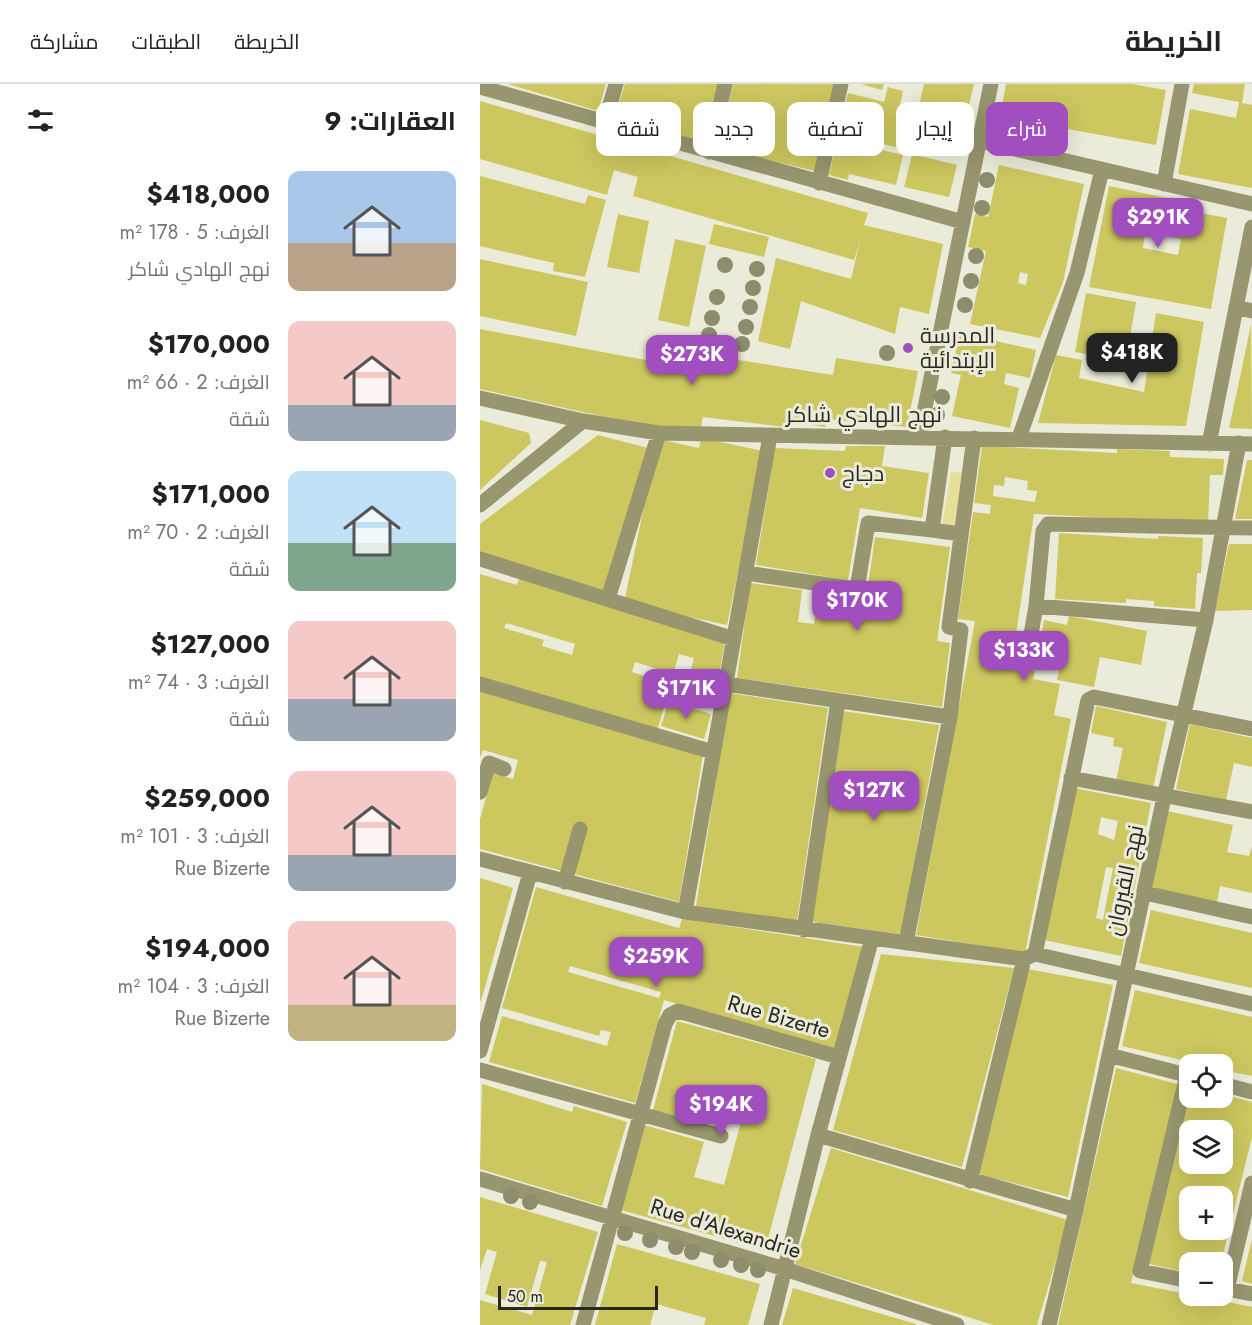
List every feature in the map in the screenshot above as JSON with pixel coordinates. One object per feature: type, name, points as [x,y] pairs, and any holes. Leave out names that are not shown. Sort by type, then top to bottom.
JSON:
[{"type":"street","points":[[611,102],[616,84]]},
{"type":"street","points":[[721,102],[725,84]]},
{"type":"street","points":[[819,183],[841,84]]},
{"type":"street","points":[[919,437],[991,84]]},
{"type":"street","points":[[1164,184],[1182,84]]},
{"type":"street","points":[[489,87],[596,119]]},
{"type":"street","points":[[980,141],[1252,204]]},
{"type":"street","points":[[723,156],[963,222]]},
{"type":"street","points":[[1019,438],[1077,273],[1102,170]]},
{"type":"street","points":[[1209,444],[1252,227]]},
{"type":"street","points":[[1236,307],[1252,311]]},
{"type":"street","name":"نهج الهادي شاكر","points":[[480,398],[584,421],[658,433],[1245,444]]},
{"type":"street","points":[[480,505],[584,421]]},
{"type":"street","points":[[608,599],[658,433]]},
{"type":"street","points":[[685,912],[770,436]]},
{"type":"street","points":[[932,530],[945,437]]},
{"type":"street","points":[[906,943],[950,717],[961,630],[949,627],[974,438]]},
{"type":"street","name":"نهج القيروان","points":[[1048,1325],[1076,1210],[1164,797],[1206,620],[1222,529],[1245,444]]},
{"type":"street","points":[[746,573],[857,590],[868,523],[961,534]]},
{"type":"street","points":[[1027,657],[1036,606],[1043,531],[1047,524],[1252,528]]},
{"type":"street","points":[[480,560],[734,639]]},
{"type":"street","points":[[1036,606],[1206,620]]},
{"type":"street","points":[[480,684],[713,753]]},
{"type":"street","points":[[726,684],[950,717]]},
{"type":"street","points":[[970,1181],[1030,956],[1071,778],[1085,704],[1091,698],[1184,714],[1252,729]]},
{"type":"street","points":[[804,930],[838,700]]},
{"type":"street","points":[[480,792],[489,763],[504,769]]},
{"type":"street","points":[[1071,778],[1252,812]]},
{"type":"street","points":[[565,882],[580,829]]},
{"type":"street","points":[[480,859],[685,912],[804,930],[1030,956],[1126,974],[1252,1004]]},
{"type":"street","points":[[480,1051],[530,873]]},
{"type":"street","points":[[1145,893],[1252,917]]},
{"type":"street","points":[[771,1325],[818,1135],[872,938]]},
{"type":"street","name":"Rue Bizerte","points":[[641,1114],[665,1024],[673,1013],[678,1011],[839,1057]]},
{"type":"street","points":[[1109,1055],[1179,1074]]},
{"type":"street","points":[[480,1070],[721,1136]]},
{"type":"street","points":[[1233,1087],[1252,1092]]},
{"type":"street","points":[[1179,1279],[1140,1271],[1180,1108]]},
{"type":"street","points":[[583,1325],[641,1114]]},
{"type":"street","points":[[818,1135],[1076,1210]]},
{"type":"street","name":"Rue d'Alexandrie","points":[[480,1179],[785,1269],[957,1325]]},
{"type":"street","points":[[1233,1257],[1252,1183]]},
{"type":"street","points":[[1233,1290],[1252,1294]]},
{"type":"shaded area","points":[[951,472],[963,473],[954,528],[942,526]]},
{"type":"building","points":[[508,84],[606,84],[601,102],[596,102],[596,110]]},
{"type":"building","points":[[625,84],[718,84],[713,102],[693,102],[693,139],[681,136],[681,102],[619,102]]},
{"type":"building","points":[[733,84],[835,84],[831,102],[787,102],[787,156],[818,156],[815,171],[752,156],[775,156],[775,102],[729,102]]},
{"type":"building","points":[[861,84],[884,84],[882,90]]},
{"type":"building","points":[[924,84],[974,84],[970,102],[920,102]]},
{"type":"building","points":[[1006,84],[1132,84],[1166,90],[1156,145],[1068,129],[1068,102],[1003,102]]},
{"type":"building","points":[[1194,84],[1245,84],[1242,103],[1252,105],[1252,188],[1178,174],[1190,109],[1236,118],[1239,102],[1192,93]]},
{"type":"building","points":[[888,87],[903,91],[901,102],[896,102],[896,147],[884,144],[884,102]]},
{"type":"building","points":[[848,93],[884,102],[846,102]]},
{"type":"building","points":[[480,101],[596,134],[596,156],[671,156],[868,213],[864,225],[943,244],[929,314],[900,307],[895,334],[801,301],[790,349],[758,341],[776,258],[851,279],[860,241],[854,260],[633,196],[638,177],[614,170],[607,195],[480,159]]},
{"type":"building","points":[[884,150],[896,153],[896,156],[903,156],[896,185],[849,174],[848,180],[829,175],[834,156],[884,156]]},
{"type":"building","points":[[912,156],[957,165],[949,197],[904,187]]},
{"type":"building","points":[[999,165],[1084,184],[1063,282],[1040,338],[970,324],[986,251],[968,247],[975,214],[988,217]],"holes":[[[1020,272],[1028,274],[1026,285],[1018,283]]]},
{"type":"building","points":[[480,176],[585,204],[588,195],[606,200],[585,277],[553,271],[554,263],[480,246]]},
{"type":"building","points":[[1109,186],[1187,202],[1186,210],[1227,218],[1211,309],[1089,287]],"holes":[[[1145,233],[1181,239],[1178,255],[1143,248]]]},
{"type":"building","points":[[618,214],[649,221],[639,273],[607,267]]},
{"type":"building","points":[[714,224],[769,237],[764,257],[709,244]]},
{"type":"building","points":[[675,239],[706,246],[689,327],[658,320]]},
{"type":"building","points":[[480,259],[588,282],[576,336],[480,316]]},
{"type":"building","points":[[1086,293],[1136,302],[1130,337],[1147,339],[1141,370],[1124,367],[1126,361],[1075,352]]},
{"type":"building","points":[[1156,313],[1204,322],[1186,426],[1038,423],[1056,355],[1082,360],[1079,378],[1144,392]]},
{"type":"building","points":[[1251,324],[1252,429],[1229,428],[1242,368]]},
{"type":"building","points":[[480,329],[656,362],[658,347],[833,375],[836,358],[918,371],[907,427],[827,419],[825,427],[786,421],[785,427],[703,417],[700,432],[605,417],[480,389]]},
{"type":"building","points":[[960,333],[1036,350],[1030,378],[1006,373],[1004,384],[1019,388],[1010,428],[952,416],[961,375],[951,373]]},
{"type":"building","points":[[480,420],[529,433],[531,443],[480,490]]},
{"type":"building","points":[[598,435],[652,449],[606,594],[480,554],[480,524]]},
{"type":"building","points":[[701,438],[763,451],[727,625],[624,603],[658,439],[699,448]]},
{"type":"building","points":[[846,446],[885,446],[882,466],[929,473],[922,518],[860,508],[848,580],[756,565],[775,448],[845,451]]},
{"type":"building","points":[[982,446],[1117,453],[1117,449],[1170,451],[1170,457],[1224,459],[1223,475],[1210,475],[1208,523],[1034,514],[1011,668],[1035,671],[1033,679],[1060,684],[1054,715],[1071,719],[1025,953],[916,935],[975,621],[958,619],[973,512],[990,514],[991,505],[974,503]],"holes":[[[1005,477],[1028,481],[1027,490],[1037,491],[1035,502],[993,496],[994,485],[1004,486]]]},
{"type":"building","points":[[1247,460],[1252,460],[1252,519],[1235,519]]},
{"type":"building","points":[[1059,533],[1158,539],[1158,536],[1203,538],[1201,573],[1197,573],[1195,609],[1154,606],[1154,601],[1126,599],[1126,603],[1055,599]]},
{"type":"building","points":[[875,537],[950,547],[937,641],[950,643],[942,707],[737,678],[750,583],[802,590],[798,622],[814,624],[819,593],[866,599]]},
{"type":"building","points":[[1229,544],[1252,544],[1252,610],[1215,611]]},
{"type":"building","points":[[480,574],[517,585],[519,579],[725,642],[717,686],[689,677],[694,658],[679,654],[673,674],[635,662],[632,672],[668,684],[670,675],[692,682],[687,698],[665,691],[663,700],[666,701],[657,731],[480,677]],"holes":[[[506,623],[575,644],[572,655],[542,646],[544,640],[504,628]]]},
{"type":"building","points":[[1069,616],[1147,631],[1141,665],[1100,657],[1094,687],[1057,680],[1059,669],[1036,665],[1044,620],[1067,625]]},
{"type":"building","points":[[480,691],[703,755],[679,902],[480,849],[480,819],[493,773],[513,779],[518,760],[483,750],[480,758]]},
{"type":"building","points":[[730,693],[828,708],[797,921],[696,906]]},
{"type":"building","points":[[669,701],[711,714],[704,739],[661,726]]},
{"type":"building","points":[[1096,706],[1167,722],[1153,789],[1116,781],[1123,748],[1113,746],[1114,738],[1091,733]]},
{"type":"building","points":[[843,711],[939,725],[901,934],[812,922]]},
{"type":"building","points":[[1190,724],[1252,738],[1252,767],[1234,763],[1226,800],[1176,789]]},
{"type":"building","points":[[1074,788],[1151,803],[1121,956],[1044,940]],"holes":[[[1101,817],[1118,821],[1114,840],[1098,834]],[[1106,867],[1113,868],[1103,920],[1096,918]]]},
{"type":"building","points":[[1167,811],[1233,825],[1227,852],[1249,856],[1252,846],[1252,893],[1220,886],[1217,902],[1152,889]]},
{"type":"building","points":[[480,878],[513,888],[481,1001],[480,1001]]},
{"type":"building","points":[[536,887],[679,928],[682,919],[864,947],[835,1049],[664,1000],[635,1103],[489,1062],[502,1016],[607,1046],[611,1032],[601,1030],[599,1036],[502,1008]],"holes":[[[570,966],[661,992],[659,998],[568,972]]]},
{"type":"building","points":[[1151,910],[1252,933],[1252,988],[1139,963]]},
{"type":"building","points":[[881,954],[1014,968],[962,1167],[833,1130]]},
{"type":"building","points":[[1028,969],[1113,985],[1068,1197],[978,1174]]},
{"type":"building","points":[[1135,990],[1252,1017],[1252,1076],[1233,1072],[1233,1054],[1179,1054],[1179,1059],[1122,1046]]},
{"type":"building","points":[[677,1021],[816,1059],[765,1250],[621,1210],[644,1125],[704,1142],[694,1177],[724,1185],[746,1103],[716,1095],[708,1125],[653,1110]]},
{"type":"building","points":[[1116,1068],[1179,1084],[1179,1093],[1131,1283],[1179,1293],[1179,1306],[1233,1306],[1233,1303],[1252,1307],[1252,1325],[1058,1325]]},
{"type":"building","points":[[482,1084],[572,1112],[574,1106],[627,1122],[602,1206],[480,1169]]},
{"type":"building","points":[[1233,1097],[1252,1102],[1252,1137],[1233,1214],[1233,1186],[1179,1186],[1179,1240],[1227,1240],[1224,1252],[1179,1252],[1179,1271],[1149,1264],[1179,1140],[1179,1174],[1233,1174],[1233,1120],[1184,1120],[1187,1108],[1233,1108]]},
{"type":"building","points":[[831,1148],[1068,1220],[1037,1325],[994,1325],[795,1264]]},
{"type":"building","points":[[480,1197],[598,1232],[570,1325],[480,1325],[480,1300],[532,1315],[547,1262],[540,1261],[527,1307],[485,1294],[497,1252],[487,1249],[480,1270]]},
{"type":"building","points":[[1252,1239],[1252,1284],[1242,1281]]},
{"type":"building","points":[[617,1244],[760,1284],[748,1325],[704,1325],[706,1318],[656,1304],[650,1325],[595,1325]]},
{"type":"building","points":[[793,1288],[916,1324],[916,1325],[782,1325]]},
{"type":"place","name":"المدرسة الإبتدائية","points":[[908,348]]},
{"type":"place","name":"دجاج","points":[[830,473]]}]
